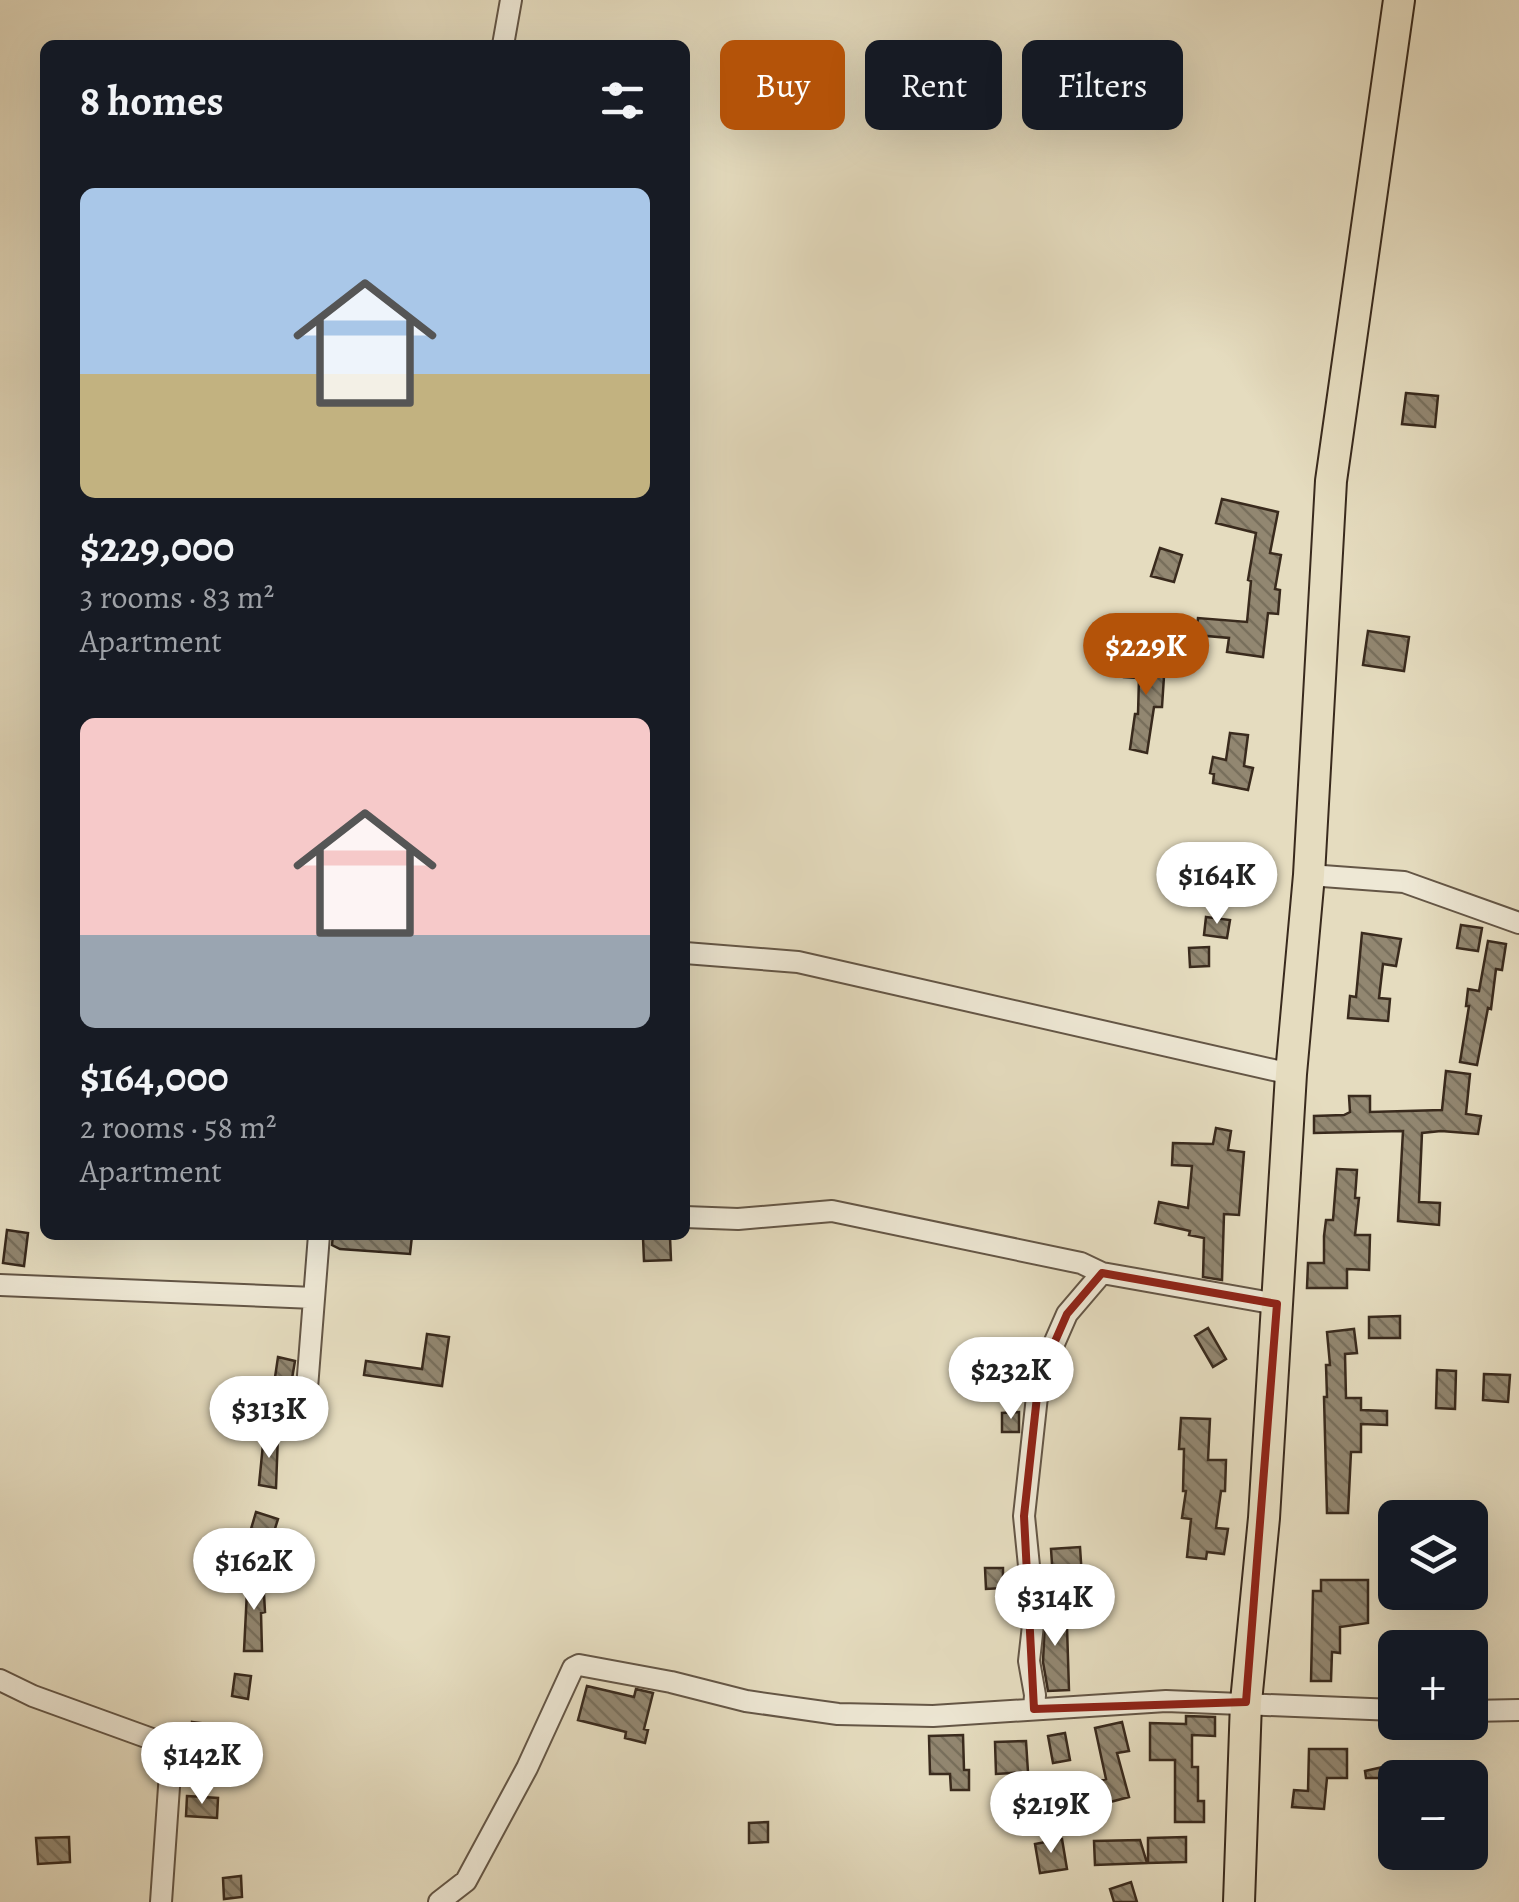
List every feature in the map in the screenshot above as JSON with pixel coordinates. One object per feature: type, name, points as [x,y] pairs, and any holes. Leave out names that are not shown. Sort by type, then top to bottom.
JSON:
[{"type":"main road","points":[[1238,1902],[1246,1702],[1264,1518],[1291,1074],[1309,875],[1331,481],[1399,0]]},
{"type":"street","points":[[504,40],[511,0]]},
{"type":"street","points":[[1309,875],[1404,882],[1519,922]]},
{"type":"street","points":[[690,953],[798,962],[1291,1074]]},
{"type":"street","points":[[690,1217],[738,1219],[832,1211],[1080,1263],[1102,1273],[1277,1304]]},
{"type":"street","points":[[306,1401],[319,1240]]},
{"type":"street","points":[[1034,1709],[1029,1661],[1034,1616],[1024,1516],[1040,1378],[1067,1314],[1102,1273]]},
{"type":"street","points":[[0,1285],[314,1298]]},
{"type":"street","points":[[439,1902],[466,1881],[536,1750],[573,1668],[579,1665],[672,1682],[746,1702],[838,1714],[933,1716],[1166,1701],[1378,1709]]},
{"type":"street","points":[[0,1680],[160,1742],[168,1749],[171,1758],[161,1902]]},
{"type":"street","points":[[1488,1711],[1519,1710]]},
{"type":"highlighted area","points":[[1102,1273],[1277,1304],[1246,1702],[1034,1709],[1024,1516],[1039,1378],[1067,1314]]},
{"type":"building","points":[[1406,393],[1438,396],[1435,427],[1402,424]]},
{"type":"building","points":[[1222,499],[1278,512],[1270,553],[1281,555],[1275,589],[1280,590],[1278,614],[1268,613],[1263,657],[1227,652],[1229,638],[1196,635],[1198,618],[1247,622],[1251,581],[1248,580],[1256,533],[1216,523]]},
{"type":"building","points":[[1160,548],[1182,555],[1174,582],[1151,576]]},
{"type":"building","points":[[1368,631],[1409,637],[1404,671],[1363,665]]},
{"type":"building","points":[[1125,659],[1165,661],[1162,707],[1154,707],[1147,753],[1130,749],[1138,714],[1139,678],[1124,677]]},
{"type":"building","points":[[1230,733],[1248,735],[1244,766],[1253,768],[1248,790],[1213,783],[1213,757],[1226,760]]},
{"type":"building","points":[[1206,917],[1230,920],[1227,938],[1204,935]]},
{"type":"building","points":[[1461,925],[1482,928],[1478,951],[1457,948]]},
{"type":"building","points":[[1362,933],[1401,939],[1396,966],[1383,964],[1379,998],[1390,999],[1388,1021],[1348,1018],[1350,996],[1356,997]]},
{"type":"building","points":[[1488,941],[1506,944],[1502,970],[1496,969],[1477,1065],[1460,1062],[1468,989],[1479,991]]},
{"type":"building","points":[[1209,947],[1209,966],[1190,967],[1189,948]]},
{"type":"building","points":[[1446,1071],[1470,1074],[1466,1114],[1481,1116],[1478,1134],[1422,1133],[1419,1202],[1440,1203],[1439,1225],[1398,1221],[1403,1131],[1314,1133],[1314,1116],[1350,1112],[1349,1096],[1370,1096],[1370,1112],[1442,1110]]},
{"type":"building","points":[[1216,1128],[1231,1131],[1228,1150],[1244,1152],[1239,1215],[1224,1214],[1222,1280],[1203,1277],[1204,1238],[1155,1223],[1159,1202],[1188,1208],[1192,1166],[1172,1165],[1173,1143],[1213,1144]]},
{"type":"building","points":[[1337,1169],[1357,1170],[1355,1235],[1370,1235],[1369,1270],[1347,1269],[1347,1288],[1307,1288],[1308,1263],[1324,1263],[1326,1220],[1333,1220]]},
{"type":"building","points":[[7,1230],[28,1233],[24,1266],[3,1263]]},
{"type":"building","points":[[332,1240],[412,1240],[410,1254],[340,1249],[332,1245]]},
{"type":"building","points":[[643,1240],[670,1240],[671,1260],[644,1261]]},
{"type":"building","points":[[1400,1316],[1400,1338],[1369,1338],[1369,1317]]},
{"type":"building","points":[[1208,1328],[1226,1359],[1213,1367],[1195,1336]]},
{"type":"building","points":[[1354,1329],[1357,1353],[1345,1354],[1346,1398],[1361,1398],[1361,1410],[1387,1411],[1387,1425],[1361,1424],[1361,1452],[1351,1452],[1348,1513],[1327,1513],[1327,1332]]},
{"type":"building","points":[[427,1334],[449,1337],[442,1386],[364,1375],[366,1361],[422,1369]]},
{"type":"building","points":[[278,1357],[295,1361],[285,1420],[269,1418]]},
{"type":"building","points":[[1437,1370],[1456,1371],[1455,1409],[1436,1408]]},
{"type":"building","points":[[1484,1374],[1510,1375],[1508,1402],[1483,1400]]},
{"type":"building","points":[[1019,1412],[1019,1432],[1002,1432],[1002,1413]]},
{"type":"building","points":[[1181,1418],[1210,1419],[1208,1460],[1226,1460],[1225,1491],[1221,1491],[1216,1528],[1228,1529],[1224,1554],[1207,1552],[1206,1559],[1187,1557],[1191,1519],[1182,1518],[1186,1491],[1184,1449],[1179,1449]]},
{"type":"building","points":[[264,1434],[278,1434],[276,1488],[259,1485]]},
{"type":"building","points":[[256,1512],[278,1519],[273,1535],[251,1529]]},
{"type":"building","points":[[1080,1547],[1083,1592],[1054,1594],[1051,1549]]},
{"type":"building","points":[[985,1568],[1003,1568],[1003,1588],[986,1589]]},
{"type":"building","points":[[248,1571],[263,1572],[262,1651],[244,1651]]},
{"type":"building","points":[[1321,1580],[1368,1580],[1368,1623],[1340,1627],[1340,1653],[1332,1652],[1331,1681],[1311,1681],[1313,1591],[1321,1591]]},
{"type":"building","points":[[1046,1599],[1060,1599],[1061,1627],[1067,1627],[1069,1690],[1048,1691],[1043,1662]]},
{"type":"building","points":[[235,1674],[251,1676],[248,1699],[232,1696]]},
{"type":"building","points":[[587,1686],[634,1697],[636,1689],[653,1693],[644,1729],[648,1730],[645,1743],[625,1738],[626,1732],[578,1720]]},
{"type":"building","points":[[1186,1716],[1215,1717],[1215,1736],[1192,1735],[1192,1767],[1198,1767],[1198,1801],[1204,1801],[1204,1822],[1175,1822],[1175,1760],[1150,1760],[1150,1723],[1186,1724]]},
{"type":"building","points":[[192,1722],[225,1726],[224,1733],[245,1735],[241,1776],[222,1774],[225,1754],[188,1750]]},
{"type":"building","points":[[1122,1722],[1129,1751],[1117,1753],[1129,1797],[1099,1805],[1093,1782],[1106,1779],[1095,1728]]},
{"type":"building","points":[[1065,1733],[1070,1760],[1053,1763],[1048,1736]]},
{"type":"building","points":[[963,1735],[969,1790],[951,1790],[950,1774],[930,1774],[929,1736]]},
{"type":"building","points":[[1026,1741],[1028,1772],[996,1774],[995,1742]]},
{"type":"building","points":[[1309,1749],[1347,1749],[1347,1778],[1327,1778],[1324,1809],[1292,1807],[1294,1790],[1308,1791]]},
{"type":"building","points":[[1378,1768],[1378,1778],[1366,1778],[1365,1771]]},
{"type":"building","points":[[187,1796],[218,1798],[217,1818],[186,1816]]},
{"type":"building","points":[[768,1822],[768,1842],[749,1843],[749,1823]]},
{"type":"building","points":[[69,1837],[70,1862],[38,1864],[36,1838]]},
{"type":"building","points":[[1186,1837],[1186,1862],[1148,1863],[1148,1838]]},
{"type":"building","points":[[1062,1839],[1067,1869],[1040,1873],[1035,1844]]},
{"type":"building","points":[[1140,1840],[1147,1863],[1095,1865],[1094,1841]]},
{"type":"building","points":[[241,1876],[242,1897],[224,1899],[223,1878]]},
{"type":"building","points":[[1131,1882],[1137,1902],[1114,1902],[1110,1889]]}]
